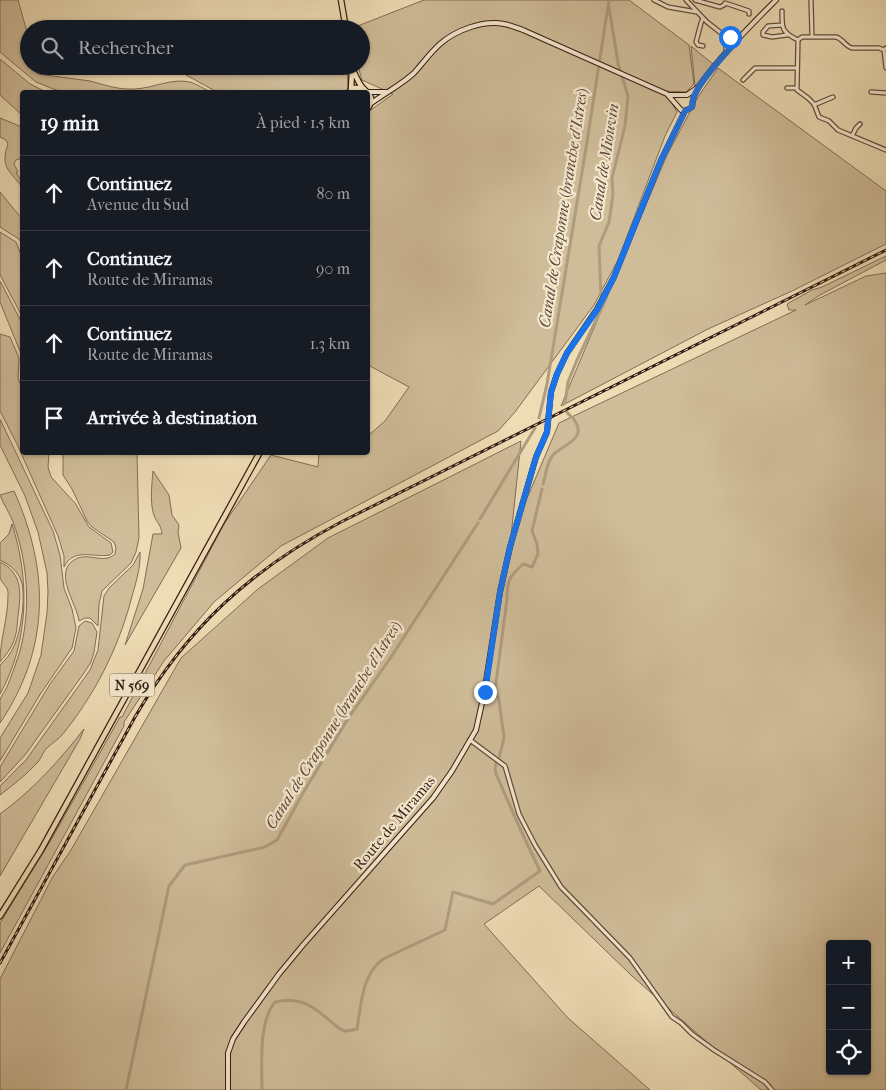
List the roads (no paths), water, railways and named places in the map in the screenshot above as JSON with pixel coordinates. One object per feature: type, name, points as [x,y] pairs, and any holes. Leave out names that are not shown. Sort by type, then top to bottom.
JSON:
[{"type":"main road","points":[[341,0],[344,20]]},
{"type":"main road","points":[[667,94],[685,111],[692,107],[699,87],[717,63],[776,0]]},
{"type":"main road","points":[[370,105],[400,85],[441,43],[462,31],[486,24],[504,24],[523,30],[667,94],[684,96],[693,100]]},
{"type":"main road","points":[[350,90],[351,75]]},
{"type":"main road","points":[[356,75],[362,88]]},
{"type":"main road","points":[[352,90],[358,87],[366,90]]},
{"type":"main road","points":[[678,106],[678,100],[699,87]]},
{"type":"main road","points":[[370,92],[387,92]]},
{"type":"main road","name":"Route de Miramas","points":[[678,106],[679,123]]},
{"type":"main road","name":"Route de Miramas","points":[[228,1090],[228,1053],[233,1039],[244,1022],[303,945],[433,798],[470,740],[480,715],[500,592],[510,547],[536,457],[547,432],[551,392],[557,374],[567,353],[597,310],[614,277],[661,160],[685,111]]},
{"type":"main road","name":"N 569","points":[[0,916],[46,842],[258,455]]},
{"type":"street","points":[[654,0],[668,6],[697,12]]},
{"type":"street","points":[[686,0],[721,33],[737,41]]},
{"type":"street","points":[[691,6],[694,0],[720,7],[724,5],[725,1],[745,9],[749,14]]},
{"type":"street","points":[[811,0],[812,37]]},
{"type":"street","points":[[782,11],[782,25],[787,35]]},
{"type":"street","points":[[703,18],[696,42],[698,45],[704,46]]},
{"type":"street","points":[[782,25],[768,26],[762,33],[765,36],[772,37],[787,35],[798,40]]},
{"type":"street","points":[[721,33],[733,45]]},
{"type":"street","points":[[798,40],[802,37],[839,38],[848,47],[885,49],[886,68]]},
{"type":"street","points":[[726,40],[726,52]]},
{"type":"street","points":[[798,40],[796,88],[799,92],[814,105],[819,116],[838,130],[886,150]]},
{"type":"street","points":[[743,80],[756,68],[796,68]]},
{"type":"street","points":[[787,88],[796,88]]},
{"type":"street","points":[[871,92],[886,93]]},
{"type":"street","points":[[814,105],[833,97]]},
{"type":"street","points":[[852,136],[860,124]]},
{"type":"street","points":[[470,740],[505,766],[519,814],[535,845],[561,887],[630,958],[672,1017],[692,1034],[765,1082],[772,1090]]},
{"type":"waterway","name":"Canal de Craponne (branche d'Istres)","points":[[539,418],[547,384],[609,0]]},
{"type":"waterway","name":"Canal de Miouvin","points":[[601,296],[599,246],[609,222],[613,195],[612,178],[625,126],[628,96],[618,63],[609,7]]},
{"type":"waterway","name":"Canal de Miouvin","points":[[565,403],[568,382],[606,299]]},
{"type":"waterway","name":"Canal de Miouvin","points":[[543,484],[548,464],[552,457],[572,441],[578,432],[575,421],[567,412]]},
{"type":"waterway","name":"Canal de Craponne (branche d'Istres)","points":[[480,519],[535,428]]},
{"type":"waterway","name":"Canal de Miouvin","points":[[499,758],[504,738],[499,700],[495,690],[508,587],[510,579],[515,572],[523,564],[532,567],[538,554],[537,544],[532,531],[542,489]]},
{"type":"waterway","name":"Canal de Craponne (branche d'Istres)","points":[[126,1090],[169,886],[185,865],[265,847],[277,840],[349,717],[389,660],[478,523]]},
{"type":"waterway","points":[[262,1090],[263,1032],[275,1002],[283,1000],[298,1001],[311,1006],[343,1030],[357,1029],[361,1000],[367,981],[376,965],[383,959],[445,930],[453,892],[493,904],[540,871],[496,774],[496,763]]},
{"type":"railway","points":[[0,963],[135,717],[155,685],[199,629],[223,604],[250,581],[278,560],[341,522],[886,250]]}]
